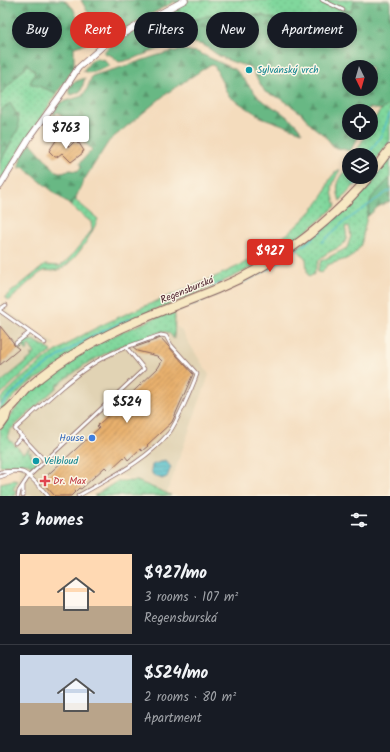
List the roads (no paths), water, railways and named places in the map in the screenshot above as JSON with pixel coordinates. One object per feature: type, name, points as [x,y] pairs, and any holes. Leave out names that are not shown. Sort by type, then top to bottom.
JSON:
[{"type":"main road","points":[[378,165],[390,149]]},
{"type":"main road","name":"Regensburská","points":[[0,426],[5,418],[3,413],[20,395],[45,374],[88,345],[139,321],[233,281],[279,256],[301,241],[330,217],[362,184]]},
{"type":"street","points":[[0,186],[30,137],[78,68],[104,45],[185,0]]},
{"type":"lane","points":[[322,0],[343,10]]},
{"type":"lane","points":[[6,304],[0,310],[45,344]]},
{"type":"lane","points":[[16,343],[30,333]]},
{"type":"lane","points":[[45,461],[16,429],[66,384],[90,365],[126,348],[164,335],[197,375],[175,422],[161,441],[138,461],[78,496]]},
{"type":"lane","points":[[18,496],[19,491],[29,476],[144,369],[126,348]]},
{"type":"lane","points":[[15,443],[22,436]]},
{"type":"lane","points":[[0,472],[21,472],[29,476],[48,496]]},
{"type":"lane","points":[[0,477],[14,472]]},
{"type":"lane","points":[[22,496],[23,484]]},
{"type":"water","points":[[165,460],[171,467],[167,477],[162,479],[153,475],[151,471],[152,465]]},
{"type":"waterway","points":[[373,148],[382,134],[390,113]]},
{"type":"waterway","points":[[179,310],[223,292],[265,271],[301,247],[348,206],[390,157]]},
{"type":"waterway","points":[[322,242],[344,222],[390,190]]},
{"type":"waterway","points":[[210,287],[221,283]]},
{"type":"waterway","points":[[0,406],[23,383],[75,346],[103,331],[134,318]]},
{"type":"place","name":"Sylvánský vrch","points":[[249,70]]},
{"type":"place","name":"House","points":[[92,438]]},
{"type":"place","name":"Velbloud","points":[[36,461]]},
{"type":"place","name":"Dr. Max","points":[[45,481]]}]
